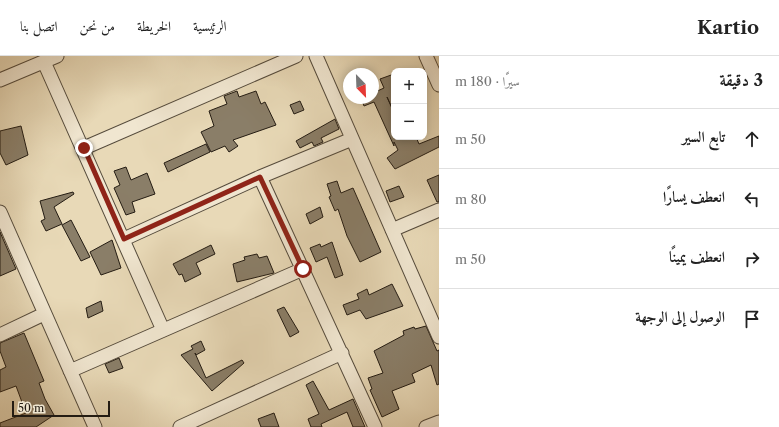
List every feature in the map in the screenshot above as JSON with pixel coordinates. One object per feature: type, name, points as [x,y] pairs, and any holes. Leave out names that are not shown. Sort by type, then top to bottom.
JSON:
[{"type":"street","points":[[0,80],[57,56]]},
{"type":"street","points":[[84,148],[296,56]]},
{"type":"street","points":[[316,56],[392,230],[435,315],[439,337]]},
{"type":"street","points":[[426,56],[439,85]]},
{"type":"street","points":[[44,62],[84,148],[163,330]]},
{"type":"street","points":[[124,239],[260,177],[352,139]]},
{"type":"street","points":[[260,177],[375,427]]},
{"type":"street","points":[[392,230],[439,210]]},
{"type":"street","points":[[2,221],[95,427]]},
{"type":"street","points":[[70,371],[303,269]]},
{"type":"street","points":[[0,335],[44,314]]},
{"type":"street","points":[[180,427],[342,353]]},
{"type":"street","points":[[426,427],[439,422]]},
{"type":"building","points":[[391,75],[391,106],[387,97],[391,106],[391,139],[375,104],[379,104],[379,90],[384,88],[380,79]]},
{"type":"building","points":[[237,91],[239,97],[256,91],[261,104],[265,102],[276,125],[233,140],[238,146],[229,152],[225,146],[211,152],[201,132],[214,126],[209,111],[227,104],[224,96]]},
{"type":"building","points":[[300,101],[304,110],[294,114],[290,105]]},
{"type":"building","points":[[335,119],[339,129],[321,138],[323,142],[314,146],[312,142],[300,148],[296,141]]},
{"type":"building","points":[[21,126],[28,155],[6,165],[0,153],[0,131]]},
{"type":"building","points":[[439,136],[439,147],[395,169],[387,158],[398,150],[394,142],[394,146],[391,140],[417,140],[419,144]]},
{"type":"building","points":[[206,144],[210,152],[168,172],[164,163]]},
{"type":"building","points":[[126,167],[131,180],[147,173],[155,194],[132,202],[135,212],[126,215],[114,188],[120,185],[114,171]]},
{"type":"building","points":[[439,175],[439,202],[437,202],[427,180]]},
{"type":"building","points":[[337,181],[341,193],[353,188],[381,252],[360,262],[347,236],[338,209],[335,211],[329,197],[331,196],[327,184]]},
{"type":"building","points":[[399,186],[404,197],[390,202],[386,191]]},
{"type":"building","points":[[73,192],[74,194],[54,207],[62,224],[46,231],[41,221],[45,219],[40,201]]},
{"type":"building","points":[[320,207],[323,217],[310,224],[306,214]]},
{"type":"building","points":[[71,220],[90,257],[81,261],[62,225]]},
{"type":"building","points":[[0,232],[16,269],[0,276]]},
{"type":"building","points":[[112,240],[121,268],[101,275],[90,252]]},
{"type":"building","points":[[332,242],[343,275],[335,278],[327,257],[316,262],[310,248],[320,244],[321,247]]},
{"type":"building","points":[[211,245],[215,254],[196,263],[201,274],[185,282],[182,274],[179,275],[173,264]]},
{"type":"building","points":[[257,254],[259,258],[267,256],[274,273],[237,282],[233,264],[245,260],[244,257]]},
{"type":"building","points":[[392,284],[403,306],[366,319],[360,310],[347,315],[343,305],[359,299],[357,294],[367,289],[369,295]]},
{"type":"building","points":[[101,301],[103,311],[88,318],[86,308]]},
{"type":"building","points":[[284,307],[299,332],[290,337],[277,310]]},
{"type":"building","points":[[426,326],[437,351],[439,350],[439,384],[437,385],[431,365],[412,374],[415,382],[392,391],[399,409],[382,417],[370,390],[372,389],[368,378],[383,373],[374,351],[404,335],[403,331],[414,327],[415,329]]},
{"type":"building","points":[[24,333],[44,381],[39,383],[45,399],[54,415],[36,427],[0,427],[0,423],[26,413],[16,386],[0,392],[0,370],[6,367],[0,351],[0,343]]},
{"type":"building","points":[[201,341],[205,350],[196,355],[195,353],[206,378],[242,360],[244,363],[212,391],[181,355],[193,349],[191,346]]},
{"type":"building","points":[[119,358],[123,368],[109,373],[105,364]]},
{"type":"building","points":[[313,381],[329,410],[353,399],[365,427],[353,427],[347,412],[321,424],[322,427],[311,427],[308,419],[319,414],[306,385]]},
{"type":"building","points":[[274,413],[279,427],[261,427],[258,419]]},
{"type":"route","points":[[84,148],[124,239],[260,177],[303,269]]}]
